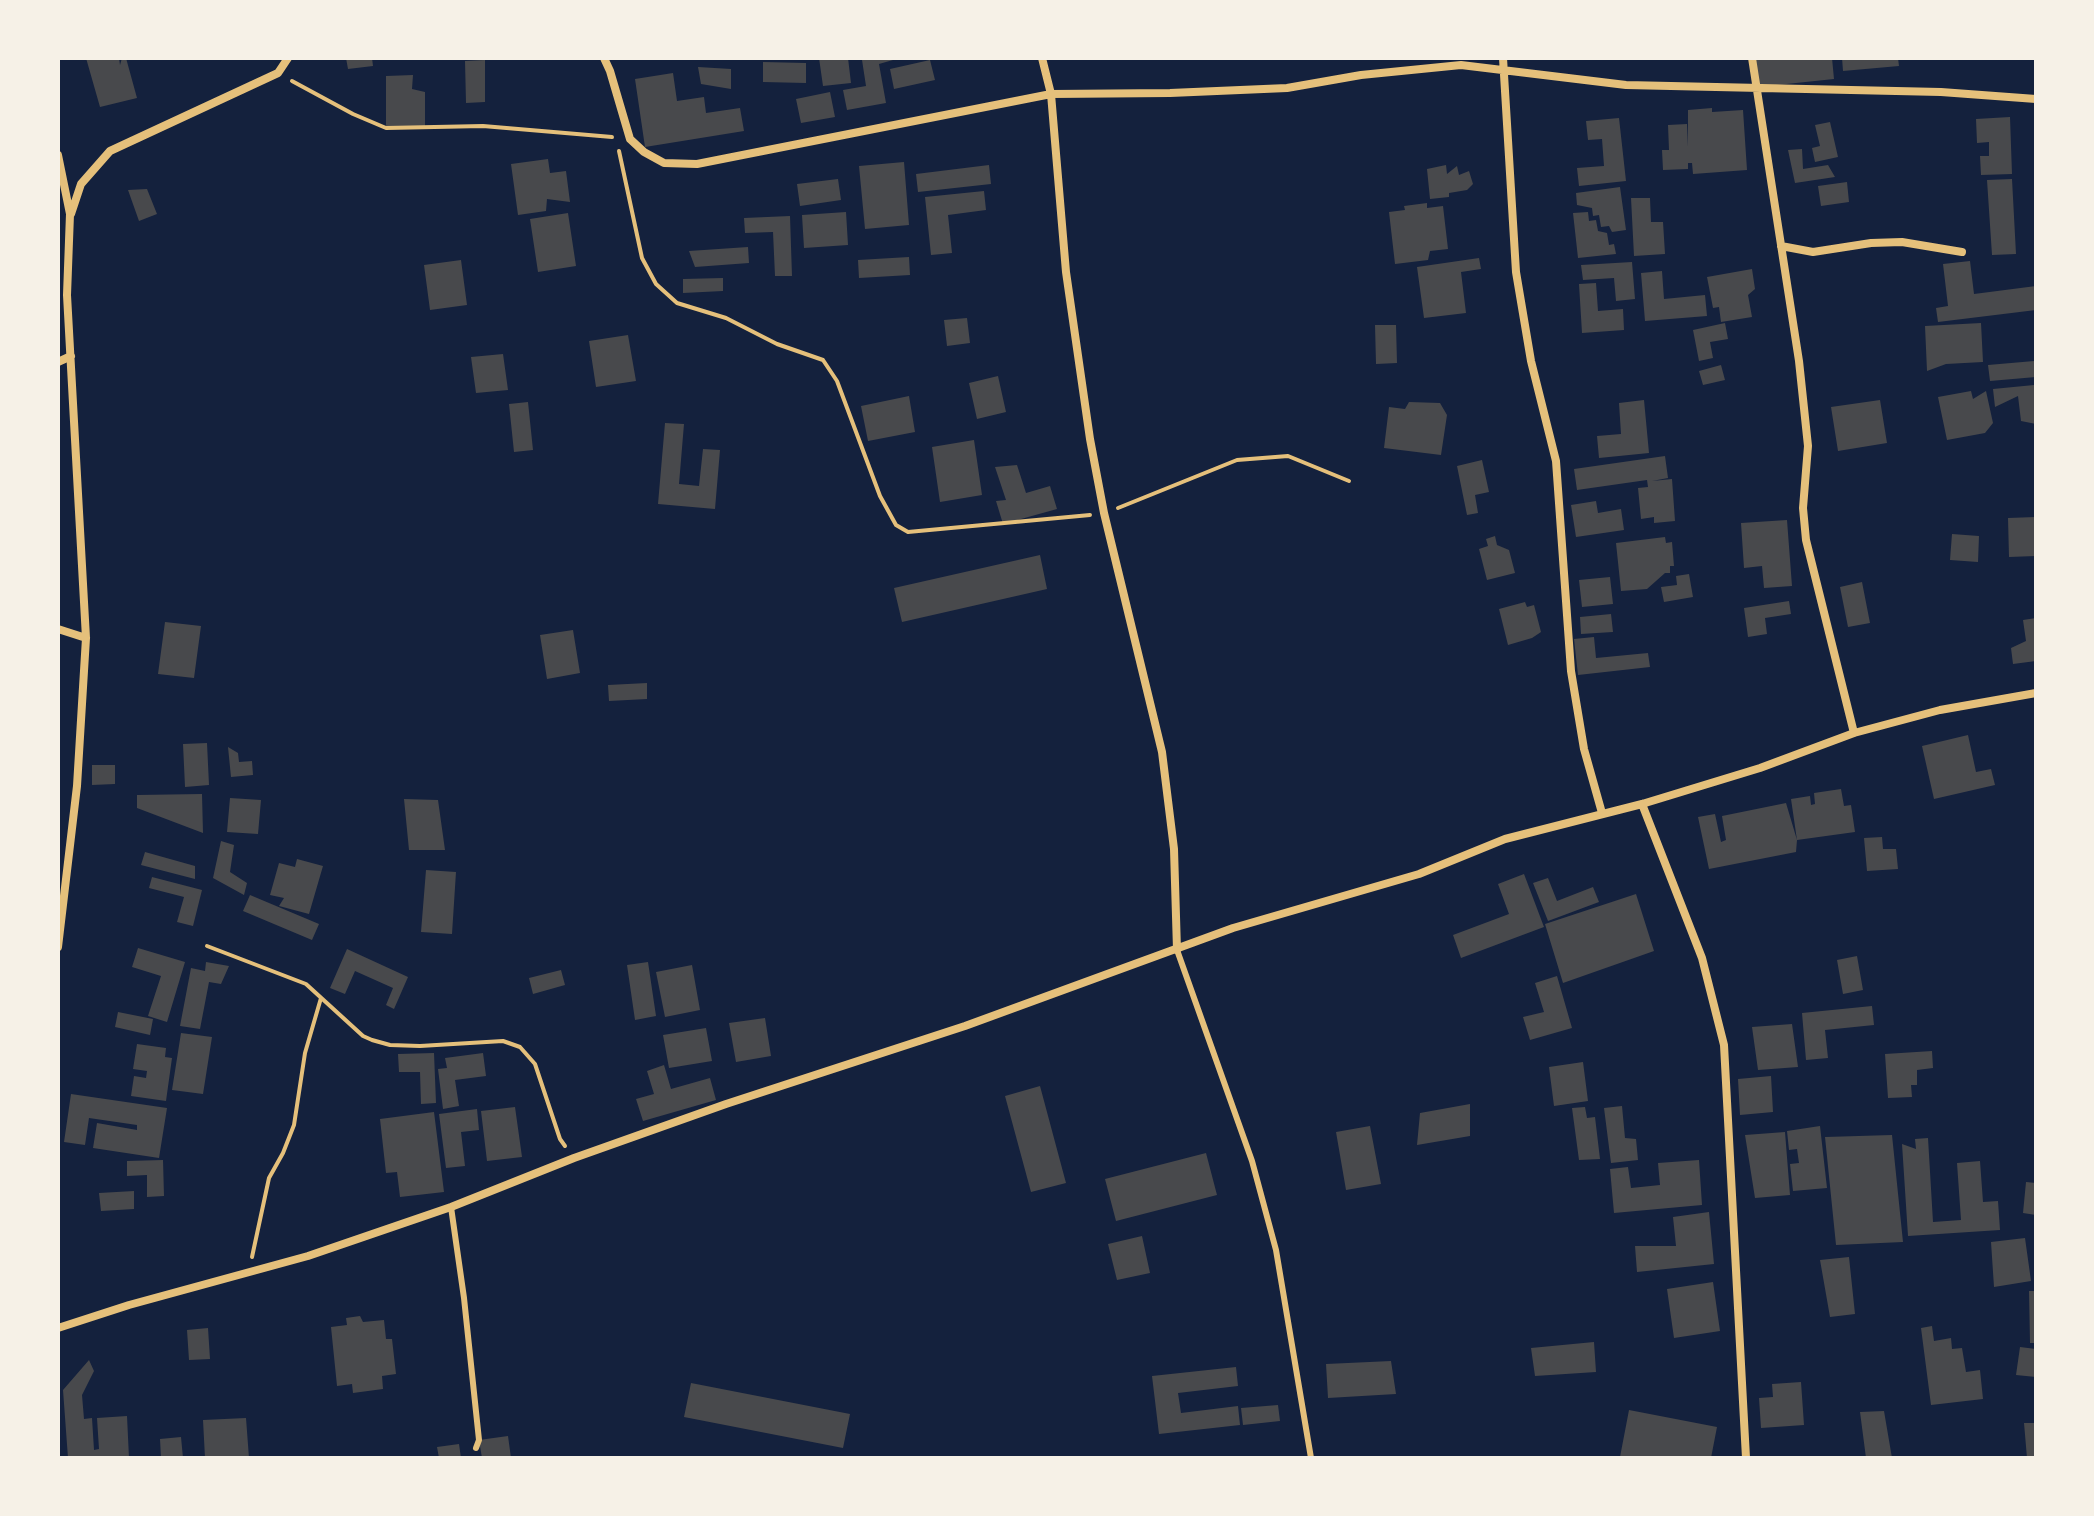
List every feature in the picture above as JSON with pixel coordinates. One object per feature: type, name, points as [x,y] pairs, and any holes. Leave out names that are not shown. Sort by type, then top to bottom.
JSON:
[{"type":"street","points":[[70,214],[81,184],[110,151],[278,73],[288,58]]},
{"type":"street","points":[[604,58],[630,139],[644,152],[664,163],[697,164],[1051,94],[1287,88],[1361,75],[1461,65],[1626,85],[1941,92],[2036,99]]},
{"type":"street","points":[[1042,58],[1051,94],[1066,272],[1090,439],[1104,513],[1162,752],[1174,849],[1177,950]]},
{"type":"street","points":[[1503,58],[1516,272],[1531,361],[1556,461],[1571,671],[1584,749],[1602,813]]},
{"type":"street","points":[[1752,58],[1799,361],[1808,446],[1803,508],[1806,540],[1854,733]]},
{"type":"street","points":[[58,155],[70,214],[67,295],[86,638],[77,786],[58,947]]},
{"type":"street","points":[[1781,246],[1813,252],[1871,243],[1902,242],[1962,252]]},
{"type":"street","points":[[58,362],[71,356]]},
{"type":"street","points":[[58,629],[86,638]]},
{"type":"street","points":[[58,1328],[129,1305],[308,1256],[451,1207],[574,1158],[726,1104],[965,1026],[1287,911],[1419,874],[1505,839],[1642,804],[1760,768],[1854,733],[1940,710],[2036,693]]},
{"type":"street","points":[[1642,804],[1702,958],[1724,1045],[1746,1458]]},
{"type":"lane","points":[[1177,950],[1252,1161],[1272,1236],[1311,1458]]},
{"type":"lane","points":[[451,1207],[478,1424],[476,1448]]},
{"type":"path","points":[[278,73],[353,114],[386,128],[483,126],[616,137],[636,237],[642,258],[656,284],[677,303],[726,318],[777,344],[823,360],[837,381],[880,496],[896,525],[908,532],[1104,513],[1237,460],[1288,456],[1349,481]]},
{"type":"path","points":[[207,946],[306,984],[363,1036],[390,1045],[503,1041],[520,1047],[535,1064],[560,1139],[574,1158]]},
{"type":"path","points":[[248,1273],[269,1178],[294,1125],[305,1053],[321,998]]},
{"type":"building","points":[[86,58],[119,58],[120,65],[122,58],[126,58],[137,98],[100,107]]},
{"type":"building","points":[[346,58],[372,58],[373,66],[348,69]]},
{"type":"building","points":[[819,58],[848,58],[851,83],[823,86]]},
{"type":"building","points":[[900,58],[879,64],[886,103],[847,110],[843,90],[866,86],[862,60]]},
{"type":"building","points":[[1755,58],[1832,58],[1834,79],[1758,87]]},
{"type":"building","points":[[1842,58],[1898,58],[1899,66],[1843,71]]},
{"type":"building","points":[[485,60],[485,102],[466,103],[465,61]]},
{"type":"building","points":[[930,60],[935,80],[894,89],[890,69]]},
{"type":"building","points":[[763,62],[806,63],[806,83],[763,82]]},
{"type":"building","points":[[698,67],[731,69],[731,89],[701,84]]},
{"type":"building","points":[[673,73],[677,101],[704,97],[706,113],[740,108],[744,131],[645,147],[635,79]]},
{"type":"building","points":[[413,75],[412,89],[425,92],[425,127],[386,128],[386,76]]},
{"type":"building","points":[[830,92],[835,117],[801,123],[796,99]]},
{"type":"building","points":[[1712,108],[1712,112],[1743,110],[1747,170],[1693,174],[1692,163],[1688,163],[1688,169],[1663,170],[1662,150],[1669,150],[1668,125],[1687,124],[1688,147],[1688,110]]},
{"type":"building","points":[[2010,117],[2012,174],[1981,175],[1980,156],[1989,156],[1989,142],[1977,143],[1976,119]]},
{"type":"building","points":[[1619,118],[1626,181],[1579,186],[1577,168],[1604,166],[1602,139],[1588,140],[1586,121]]},
{"type":"building","points":[[1830,122],[1838,157],[1815,162],[1812,148],[1820,146],[1815,125]]},
{"type":"building","points":[[1802,149],[1803,169],[1828,165],[1835,177],[1795,183],[1788,150]]},
{"type":"building","points":[[548,159],[550,173],[566,171],[570,202],[547,199],[546,211],[518,215],[511,164]]},
{"type":"building","points":[[904,162],[909,225],[865,229],[859,166]]},
{"type":"building","points":[[989,165],[991,184],[918,192],[916,174]]},
{"type":"building","points":[[1446,165],[1447,174],[1457,166],[1459,175],[1469,171],[1473,184],[1467,190],[1449,193],[1449,197],[1430,199],[1427,169]]},
{"type":"building","points":[[838,179],[841,200],[800,206],[797,184]]},
{"type":"building","points":[[2012,179],[2016,254],[1992,255],[1987,180]]},
{"type":"building","points":[[1847,182],[1849,202],[1821,206],[1818,186]]},
{"type":"building","points":[[1620,187],[1626,230],[1612,232],[1609,226],[1601,227],[1599,215],[1593,216],[1592,208],[1577,205],[1576,193]]},
{"type":"building","points":[[147,189],[157,214],[139,221],[128,190]]},
{"type":"building","points":[[984,191],[986,210],[948,215],[952,253],[931,255],[925,197]]},
{"type":"building","points":[[1631,198],[1650,198],[1651,222],[1663,222],[1665,254],[1634,256]]},
{"type":"building","points":[[1427,203],[1427,208],[1443,206],[1448,249],[1430,251],[1428,260],[1395,264],[1389,212]]},
{"type":"building","points":[[846,212],[848,245],[804,248],[802,215]]},
{"type":"building","points":[[1588,212],[1589,221],[1596,220],[1598,231],[1607,233],[1609,245],[1614,244],[1616,254],[1578,258],[1573,213]]},
{"type":"building","points":[[568,213],[576,266],[538,272],[530,219]]},
{"type":"building","points":[[790,216],[792,276],[775,276],[773,232],[745,233],[744,218]]},
{"type":"building","points":[[748,247],[749,263],[695,267],[689,251]]},
{"type":"building","points":[[909,257],[910,275],[859,278],[858,260]]},
{"type":"building","points":[[1479,258],[1481,269],[1461,272],[1466,313],[1424,318],[1417,267]]},
{"type":"building","points":[[461,260],[467,305],[430,310],[424,265]]},
{"type":"building","points":[[1970,261],[1974,294],[2036,286],[2036,310],[1938,322],[1936,308],[1948,306],[1943,264]]},
{"type":"building","points":[[1632,262],[1635,299],[1616,301],[1614,278],[1583,280],[1581,265]]},
{"type":"building","points":[[1752,269],[1755,289],[1748,295],[1752,317],[1721,322],[1719,307],[1713,308],[1707,277]]},
{"type":"building","points":[[1662,271],[1664,299],[1705,295],[1707,316],[1645,321],[1641,273]]},
{"type":"building","points":[[723,278],[723,291],[683,293],[683,279]]},
{"type":"building","points":[[1596,283],[1598,311],[1623,309],[1624,330],[1582,333],[1579,284]]},
{"type":"building","points":[[967,318],[970,343],[947,346],[944,320]]},
{"type":"building","points":[[1725,323],[1728,339],[1710,342],[1713,358],[1699,361],[1693,330]]},
{"type":"building","points":[[1981,323],[1983,362],[1946,364],[1927,371],[1925,326]]},
{"type":"building","points":[[1375,325],[1396,325],[1397,363],[1376,364]]},
{"type":"building","points":[[628,335],[636,381],[596,387],[589,341]]},
{"type":"building","points":[[503,354],[508,390],[476,393],[471,357]]},
{"type":"building","points":[[2034,361],[2036,377],[1990,381],[1988,365]]},
{"type":"building","points":[[1721,365],[1725,380],[1703,385],[1699,371]]},
{"type":"building","points":[[998,376],[1006,412],[977,419],[969,383]]},
{"type":"building","points":[[2034,385],[2036,424],[2021,421],[2018,396],[1995,407],[1993,389]]},
{"type":"building","points":[[1971,391],[1973,399],[1986,391],[1993,423],[1985,433],[1947,440],[1938,397]]},
{"type":"building","points":[[909,396],[915,432],[868,441],[861,406]]},
{"type":"building","points":[[1644,400],[1649,453],[1599,458],[1597,436],[1621,434],[1619,403]]},
{"type":"building","points":[[1880,400],[1887,443],[1838,451],[1831,407]]},
{"type":"building","points":[[528,402],[533,450],[514,452],[509,404]]},
{"type":"building","points":[[1409,402],[1440,403],[1447,415],[1441,455],[1384,448],[1389,407],[1405,409]]},
{"type":"building","points":[[665,423],[684,424],[679,484],[699,486],[703,449],[720,450],[715,509],[658,504]]},
{"type":"building","points":[[974,440],[982,495],[940,502],[932,447]]},
{"type":"building","points":[[1665,456],[1668,478],[1652,481],[1672,479],[1675,521],[1654,523],[1654,517],[1641,519],[1638,488],[1648,487],[1647,480],[1577,490],[1574,469]]},
{"type":"building","points":[[1482,460],[1489,492],[1475,495],[1478,513],[1467,515],[1457,466]]},
{"type":"building","points":[[1017,465],[1026,493],[1050,486],[1057,509],[1003,524],[996,501],[1006,500],[995,467]]},
{"type":"building","points":[[1596,501],[1598,513],[1621,509],[1624,530],[1576,537],[1571,505]]},
{"type":"building","points":[[2036,517],[2036,556],[2009,557],[2008,518]]},
{"type":"building","points":[[1787,520],[1792,586],[1764,588],[1762,566],[1744,568],[1741,523]]},
{"type":"building","points":[[1952,534],[1979,536],[1978,562],[1950,560]]},
{"type":"building","points":[[1495,536],[1497,545],[1509,550],[1515,573],[1487,580],[1479,549],[1488,546],[1486,539]]},
{"type":"building","points":[[1665,537],[1666,543],[1672,542],[1674,566],[1670,566],[1670,573],[1665,573],[1647,589],[1621,591],[1616,543]]},
{"type":"building","points":[[1040,555],[1047,589],[902,622],[894,588]]},
{"type":"building","points":[[1689,574],[1693,597],[1664,602],[1661,587],[1677,585],[1676,576]]},
{"type":"building","points":[[1610,577],[1613,604],[1582,607],[1579,580]]},
{"type":"building","points":[[1862,582],[1870,623],[1848,627],[1840,587]]},
{"type":"building","points":[[1789,601],[1791,614],[1765,618],[1767,634],[1748,637],[1744,608]]},
{"type":"building","points":[[1525,602],[1527,607],[1534,605],[1541,632],[1508,645],[1499,609]]},
{"type":"building","points":[[1611,614],[1613,632],[1581,634],[1580,617]]},
{"type":"building","points":[[2036,618],[2036,661],[2013,664],[2011,648],[2026,641],[2023,620]]},
{"type":"building","points":[[165,622],[201,626],[194,678],[158,674]]},
{"type":"building","points":[[573,630],[580,673],[547,679],[540,635]]},
{"type":"building","points":[[1594,637],[1596,658],[1648,653],[1650,667],[1578,675],[1574,639]]},
{"type":"building","points":[[647,683],[647,699],[609,701],[608,685]]},
{"type":"building","points":[[1968,735],[1976,772],[1991,769],[1995,785],[1934,799],[1922,746]]},
{"type":"building","points":[[207,743],[209,785],[185,787],[183,744]]},
{"type":"building","points":[[228,747],[238,753],[239,762],[252,761],[253,775],[231,777]]},
{"type":"building","points":[[92,765],[115,765],[115,784],[92,785]]},
{"type":"building","points":[[1841,789],[1844,806],[1851,805],[1855,832],[1797,840],[1791,799],[1810,796],[1811,805],[1815,804],[1814,793]]},
{"type":"building","points":[[202,794],[203,833],[137,808],[137,795]]},
{"type":"building","points":[[230,798],[261,800],[258,834],[227,832]]},
{"type":"building","points":[[404,799],[438,800],[445,850],[409,850]]},
{"type":"building","points":[[1786,803],[1797,840],[1796,852],[1709,869],[1698,817],[1715,814],[1721,842],[1726,840],[1722,816]]},
{"type":"building","points":[[1882,837],[1883,849],[1896,849],[1898,869],[1867,871],[1864,838]]},
{"type":"building","points":[[221,841],[234,845],[230,872],[247,883],[244,895],[213,878]]},
{"type":"building","points":[[145,852],[195,866],[195,879],[141,865]]},
{"type":"building","points":[[297,859],[323,866],[309,914],[279,906],[284,898],[270,895],[279,863],[295,867]]},
{"type":"building","points":[[426,870],[456,872],[452,934],[421,932]]},
{"type":"building","points":[[1524,874],[1544,927],[1461,958],[1453,935],[1509,914],[1498,884]]},
{"type":"building","points":[[152,877],[202,890],[193,926],[177,922],[184,897],[149,888]]},
{"type":"building","points":[[1548,878],[1557,901],[1593,887],[1599,902],[1548,921],[1533,883]]},
{"type":"building","points":[[1636,894],[1654,951],[1563,983],[1545,924]]},
{"type":"building","points":[[250,895],[319,924],[312,940],[243,911]]},
{"type":"building","points":[[138,948],[185,962],[167,1022],[148,1016],[161,976],[132,967]]},
{"type":"building","points":[[347,949],[408,977],[394,1009],[386,1005],[393,988],[355,971],[345,994],[330,988]]},
{"type":"building","points":[[1857,956],[1863,990],[1843,994],[1837,960]]},
{"type":"building","points":[[206,962],[229,966],[221,984],[209,982],[200,1029],[180,1026],[191,968],[205,971]]},
{"type":"building","points":[[648,962],[656,1016],[635,1020],[627,965]]},
{"type":"building","points":[[692,965],[700,1010],[665,1017],[656,972]]},
{"type":"building","points":[[561,970],[565,985],[533,994],[529,978]]},
{"type":"building","points":[[1557,976],[1572,1028],[1530,1040],[1523,1017],[1544,1012],[1535,983]]},
{"type":"building","points":[[1872,1006],[1874,1025],[1825,1030],[1828,1058],[1806,1060],[1802,1013]]},
{"type":"building","points":[[118,1012],[153,1019],[150,1035],[115,1027]]},
{"type":"building","points":[[765,1018],[771,1056],[736,1062],[729,1023]]},
{"type":"building","points":[[1792,1024],[1798,1067],[1758,1070],[1752,1027]]},
{"type":"building","points":[[706,1028],[712,1061],[669,1068],[663,1035]]},
{"type":"building","points":[[181,1033],[212,1037],[203,1094],[172,1090]]},
{"type":"building","points":[[137,1044],[166,1048],[165,1057],[172,1058],[166,1101],[131,1096],[134,1076],[146,1078],[147,1071],[133,1069]]},
{"type":"building","points":[[1932,1051],[1933,1068],[1917,1070],[1917,1085],[1911,1085],[1912,1097],[1888,1098],[1885,1054]]},
{"type":"building","points":[[434,1053],[436,1103],[421,1104],[420,1072],[399,1072],[398,1054]]},
{"type":"building","points":[[483,1053],[486,1076],[455,1080],[459,1106],[443,1109],[438,1069],[447,1068],[445,1058]]},
{"type":"building","points":[[1583,1062],[1588,1101],[1554,1106],[1549,1067]]},
{"type":"building","points":[[664,1065],[671,1089],[710,1078],[716,1100],[643,1121],[636,1099],[654,1094],[647,1071]]},
{"type":"building","points":[[1771,1076],[1773,1112],[1740,1115],[1738,1079]]},
{"type":"building","points":[[1040,1086],[1066,1183],[1031,1192],[1005,1096]]},
{"type":"building","points":[[71,1094],[167,1108],[159,1158],[93,1148],[97,1123],[137,1130],[137,1125],[89,1118],[85,1145],[64,1142]]},
{"type":"building","points":[[1470,1104],[1470,1136],[1417,1145],[1420,1113]]},
{"type":"building","points":[[1622,1106],[1625,1138],[1636,1139],[1638,1160],[1611,1163],[1604,1108]]},
{"type":"building","points":[[515,1107],[522,1157],[487,1161],[481,1111]]},
{"type":"building","points":[[1585,1107],[1587,1118],[1595,1117],[1600,1159],[1579,1160],[1572,1108]]},
{"type":"building","points":[[477,1109],[479,1130],[461,1132],[465,1166],[446,1168],[439,1114]]},
{"type":"building","points":[[434,1112],[444,1192],[400,1197],[397,1172],[386,1173],[380,1119]]},
{"type":"building","points":[[1370,1126],[1381,1184],[1346,1190],[1336,1132]]},
{"type":"building","points":[[1820,1126],[1827,1188],[1793,1191],[1790,1164],[1799,1163],[1797,1149],[1789,1150],[1787,1131]]},
{"type":"building","points":[[1785,1132],[1790,1195],[1755,1198],[1745,1135]]},
{"type":"building","points":[[1892,1135],[1903,1242],[1836,1245],[1825,1137]]},
{"type":"building","points":[[1928,1138],[1933,1222],[1961,1220],[1957,1163],[1980,1161],[1983,1202],[1998,1201],[2000,1230],[1908,1236],[1902,1144],[1916,1149],[1915,1139]]},
{"type":"building","points":[[1206,1153],[1217,1195],[1116,1221],[1105,1179]]},
{"type":"building","points":[[163,1160],[164,1196],[147,1197],[147,1175],[127,1176],[127,1161]]},
{"type":"building","points":[[1699,1160],[1702,1205],[1614,1213],[1610,1169],[1628,1167],[1631,1188],[1660,1185],[1658,1163]]},
{"type":"building","points":[[2026,1182],[2036,1183],[2036,1215],[2023,1213]]},
{"type":"building","points":[[134,1191],[134,1209],[101,1211],[99,1193]]},
{"type":"building","points":[[1709,1212],[1714,1264],[1637,1272],[1635,1246],[1676,1246],[1673,1217]]},
{"type":"building","points":[[1142,1236],[1150,1273],[1117,1280],[1108,1244]]},
{"type":"building","points":[[2025,1238],[2031,1281],[1994,1287],[1991,1242]]},
{"type":"building","points":[[1849,1257],[1855,1314],[1830,1317],[1820,1260]]},
{"type":"building","points":[[1713,1282],[1720,1331],[1674,1338],[1667,1289]]},
{"type":"building","points":[[2029,1291],[2036,1291],[2036,1343],[2030,1343]]},
{"type":"building","points":[[360,1316],[363,1322],[384,1320],[386,1339],[392,1339],[396,1374],[382,1376],[383,1389],[353,1393],[352,1384],[337,1386],[331,1327],[347,1325],[346,1318]]},
{"type":"building","points":[[1932,1326],[1934,1341],[1951,1338],[1952,1349],[1962,1348],[1966,1372],[1980,1370],[1983,1399],[1931,1405],[1921,1328]]},
{"type":"building","points":[[208,1328],[210,1359],[189,1360],[187,1330]]},
{"type":"building","points":[[1594,1342],[1596,1372],[1535,1376],[1531,1348]]},
{"type":"building","points":[[2020,1347],[2036,1349],[2036,1377],[2016,1375]]},
{"type":"building","points":[[89,1360],[94,1371],[82,1395],[84,1419],[92,1418],[94,1450],[99,1449],[97,1418],[127,1416],[129,1458],[68,1458],[63,1390]]},
{"type":"building","points":[[1391,1361],[1396,1394],[1328,1398],[1326,1364]]},
{"type":"building","points":[[1236,1367],[1238,1386],[1178,1393],[1181,1413],[1238,1406],[1240,1425],[1159,1434],[1152,1376]]},
{"type":"building","points":[[1801,1382],[1804,1425],[1761,1428],[1759,1398],[1773,1397],[1772,1384]]},
{"type":"building","points":[[691,1383],[850,1414],[843,1448],[684,1417]]},
{"type":"building","points":[[1278,1405],[1280,1421],[1243,1425],[1241,1408]]},
{"type":"building","points":[[1629,1410],[1717,1427],[1711,1458],[1620,1457]]},
{"type":"building","points":[[1884,1411],[1892,1458],[1866,1458],[1860,1412]]},
{"type":"building","points":[[246,1418],[249,1458],[205,1458],[203,1420]]},
{"type":"building","points":[[2024,1423],[2036,1423],[2036,1458],[2027,1458]]},
{"type":"building","points":[[508,1436],[511,1458],[482,1458],[479,1440]]},
{"type":"building","points":[[181,1437],[183,1458],[161,1458],[160,1439]]},
{"type":"building","points":[[459,1444],[461,1458],[439,1458],[437,1447]]}]
